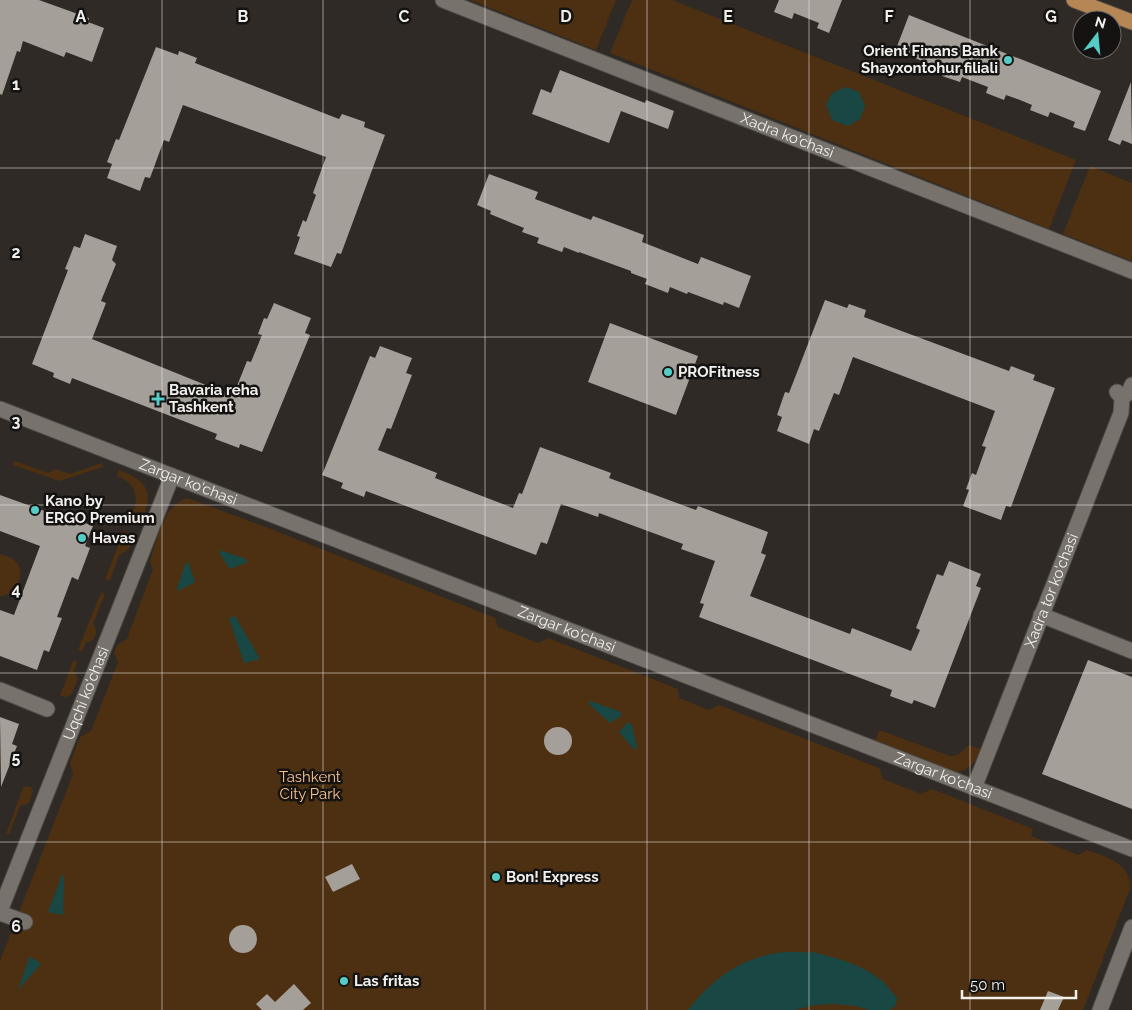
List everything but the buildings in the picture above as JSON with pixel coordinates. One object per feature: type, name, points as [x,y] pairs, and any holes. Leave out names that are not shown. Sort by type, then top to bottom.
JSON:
[{"type":"main road","points":[[1074,0],[1132,22]]},
{"type":"street","name":"Xadra ko'chasi","points":[[444,0],[1132,271]]},
{"type":"street","name":"Xadra tor ko'chasi","points":[[974,788],[1112,439],[1121,413],[1119,395],[1129,392],[1132,385]]},
{"type":"street","name":"Zargar ko'chasi","points":[[0,409],[1132,850]]},
{"type":"street","name":"Uqchi ko'chasi","points":[[0,912],[172,476]]},
{"type":"street","points":[[1041,615],[1132,651]]},
{"type":"street","points":[[0,690],[47,709]]},
{"type":"street","points":[[0,912],[25,922]]},
{"type":"street","points":[[1100,1010],[1132,927]]},
{"type":"green space","points":[[470,0],[616,0],[596,50]]},
{"type":"green space","points":[[632,0],[672,0],[1076,160],[1049,229],[610,53]]},
{"type":"green space","points":[[1090,166],[1132,183],[1132,261],[1063,234]]},
{"type":"green space","points":[[15,461],[49,473],[55,469],[70,474],[102,463],[103,467],[59,481],[13,465]]},
{"type":"green space","points":[[119,470],[138,479],[146,490],[148,496],[147,504],[141,523],[131,519],[135,506],[135,494],[130,484],[117,476]]},
{"type":"green space","name":"Tashkent City Park","points":[[187,498],[271,529],[495,618],[498,627],[538,643],[548,638],[678,689],[679,698],[709,710],[719,705],[879,768],[883,779],[921,794],[932,789],[1033,829],[1031,836],[1078,855],[1087,850],[1116,862],[1127,873],[1130,880],[1130,889],[1083,1010],[0,1010],[0,961],[73,774],[70,763],[80,737],[91,731],[118,662],[114,653],[117,645],[127,639],[153,569],[150,561],[162,524],[172,508]]},
{"type":"green space","points":[[124,531],[134,535],[129,549],[119,555],[110,581],[105,579]]},
{"type":"green space","points":[[0,554],[10,558],[19,566],[20,577],[11,592],[0,596]]},
{"type":"green space","points":[[101,592],[105,594],[93,624],[96,628],[95,635],[92,641],[86,642],[82,652],[78,650]]},
{"type":"green space","points":[[73,661],[77,662],[74,671],[78,679],[71,695],[66,697],[60,696]]},
{"type":"green space","points":[[879,730],[950,756],[958,755],[969,745],[981,749],[972,764],[966,769],[957,772],[875,741]]},
{"type":"green space","points":[[26,786],[31,787],[33,791],[29,803],[20,806],[9,835],[6,834],[23,788]]},
{"type":"water","points":[[846,87],[859,92],[865,106],[860,119],[848,126],[832,120],[826,105],[832,93]]},
{"type":"water","points":[[220,550],[246,559],[248,562],[230,569],[219,553]]},
{"type":"water","points":[[186,562],[189,564],[195,582],[178,591],[177,588]]},
{"type":"water","points":[[235,616],[260,659],[244,663],[229,618]]},
{"type":"water","points":[[590,701],[621,712],[621,716],[610,723],[589,704]]},
{"type":"water","points":[[628,722],[632,725],[636,750],[619,732]]},
{"type":"water","points":[[62,875],[64,875],[63,914],[61,915],[48,912]]},
{"type":"water","points":[[812,952],[848,962],[873,974],[897,998],[896,1005],[890,1010],[869,1010],[856,1006],[834,1004],[814,1005],[795,1010],[688,1010],[716,980],[750,960],[777,953]]},
{"type":"water","points":[[31,957],[41,964],[18,990],[29,958]]},
{"type":"place","name":"Orient Finans Bank Shayxontohur filiali","points":[[1008,60]]},
{"type":"place","name":"PROFitness","points":[[668,372]]},
{"type":"place","name":"Bavaria reha Tashkent","points":[[158,399]]},
{"type":"place","name":"Kano by ERGO Premium","points":[[35,510]]},
{"type":"place","name":"Havas","points":[[82,538]]},
{"type":"place","name":"Bon! Express","points":[[496,877]]},
{"type":"place","name":"Las fritas","points":[[344,981]]}]
